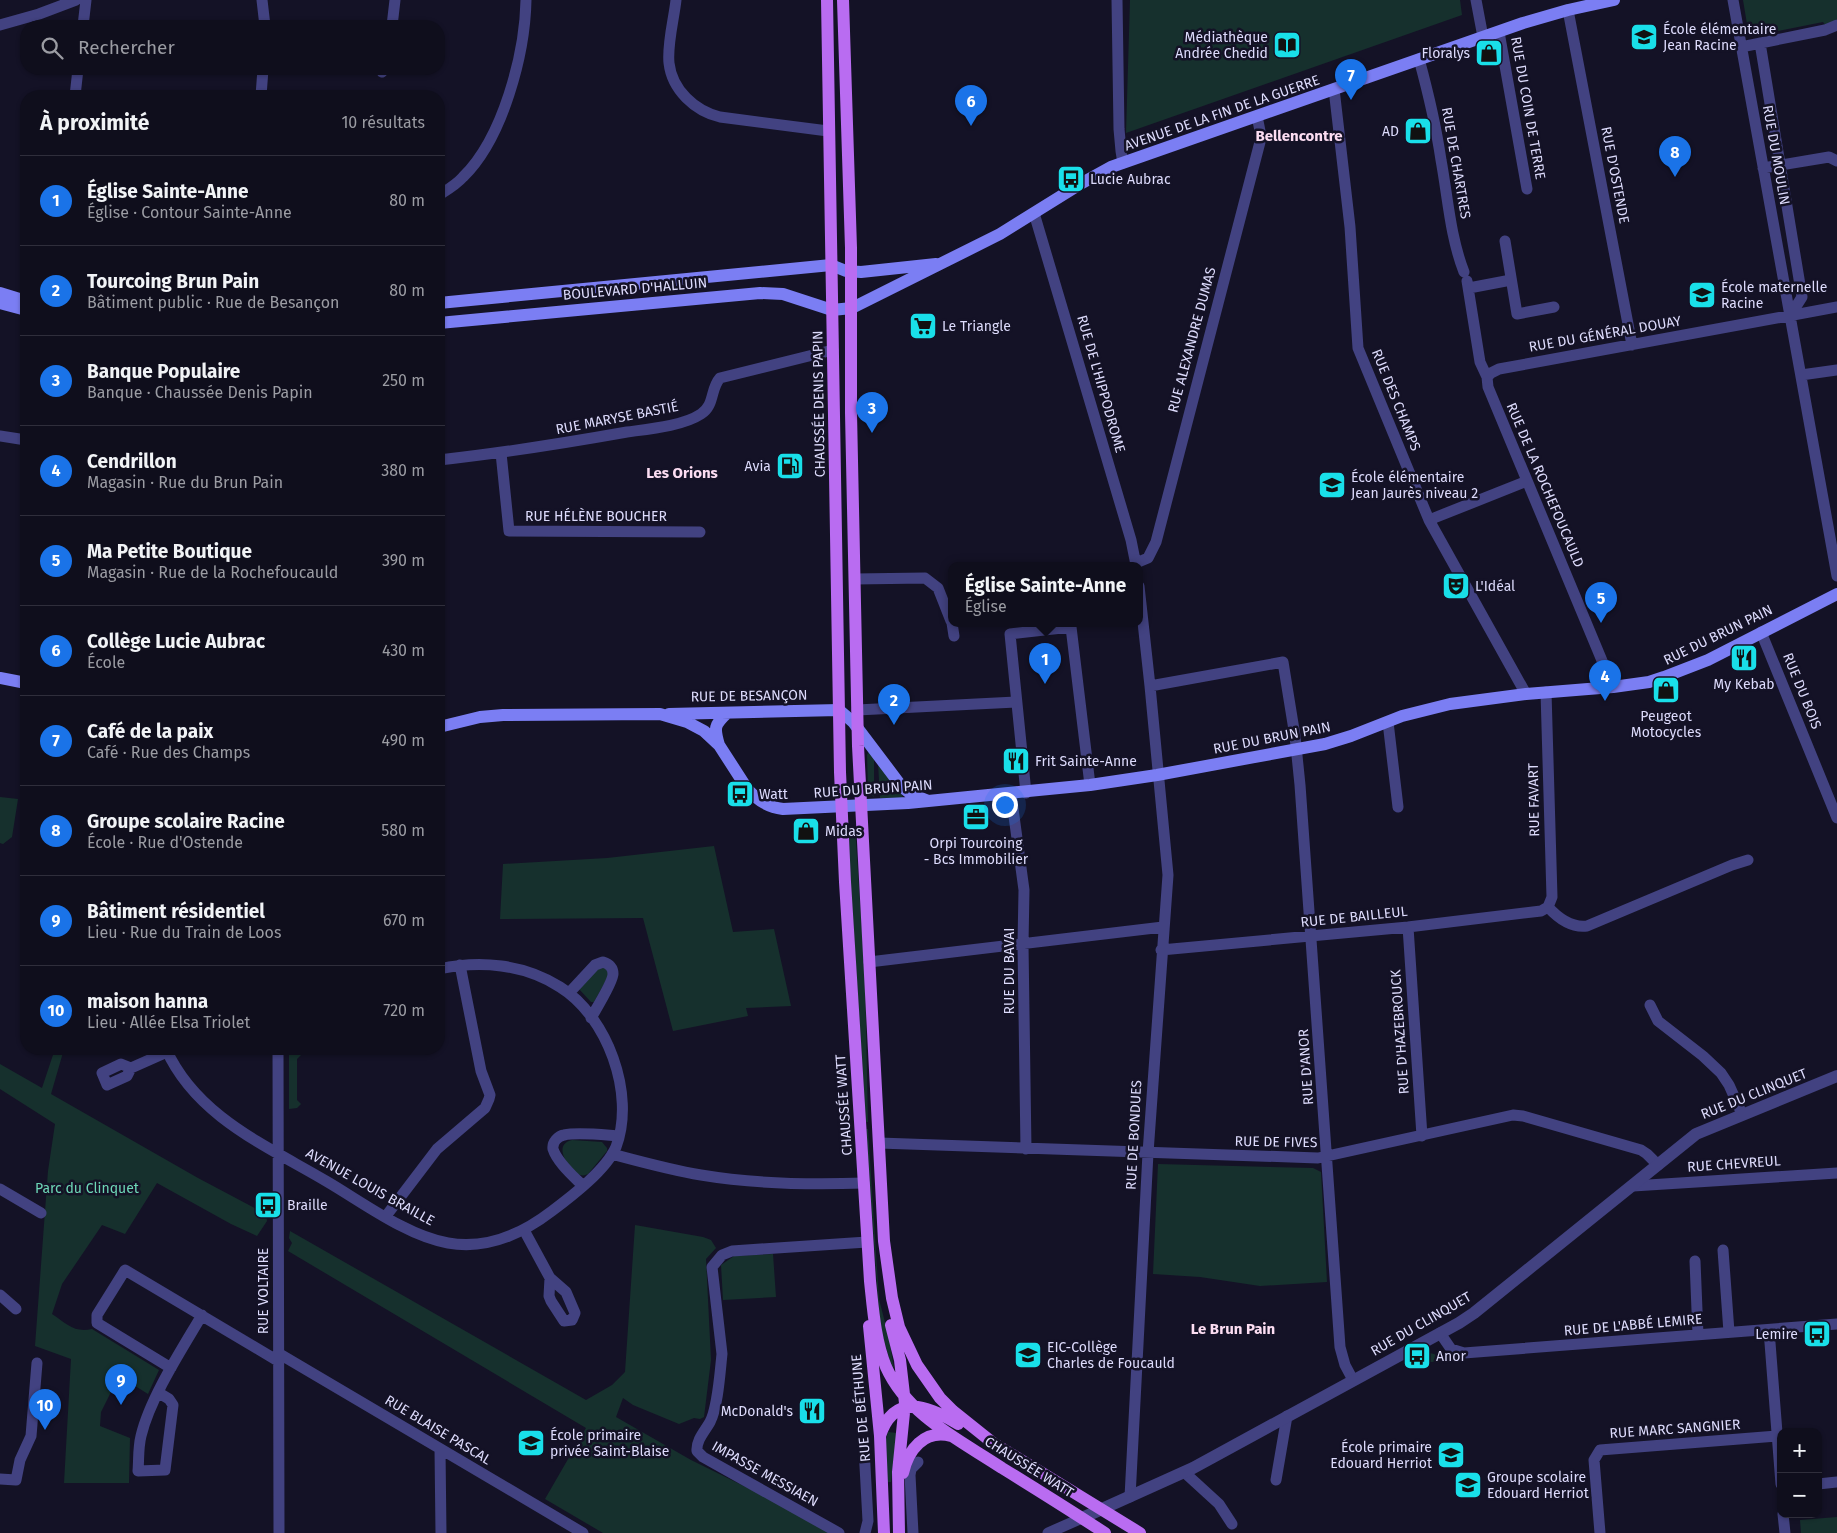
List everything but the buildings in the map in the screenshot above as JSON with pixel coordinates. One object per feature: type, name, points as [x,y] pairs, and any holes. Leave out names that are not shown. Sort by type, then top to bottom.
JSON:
[{"type":"main road","name":"CHAUSSÉE DENIS PAPIN","points":[[827,0],[842,807]]},
{"type":"main road","points":[[843,0],[852,308],[854,579],[861,806]]},
{"type":"main road","name":"AVENUE DE LA FIN DE LA GUERRE","points":[[852,308],[1000,234],[1087,180],[1124,163],[1483,37],[1568,10],[1614,0]]},
{"type":"main road","name":"AVENUE DE LA FIN DE LA GUERRE","points":[[831,265],[851,272],[941,263]]},
{"type":"main road","name":"BOULEVARD D'HALLUIN","points":[[445,302],[831,265]]},
{"type":"main road","points":[[0,293],[20,299]]},
{"type":"main road","name":"BOULEVARD D'HALLUIN","points":[[445,322],[760,293],[783,294],[832,310]]},
{"type":"main road","points":[[0,303],[20,308]]},
{"type":"main road","points":[[832,310],[852,308]]},
{"type":"main road","name":"RUE DU BRUN PAIN","points":[[445,726],[480,717],[503,714],[660,714],[696,726],[719,745],[748,790],[760,801],[775,808],[792,810],[861,806],[1011,794],[1157,775],[1296,749],[1338,740],[1416,712],[1450,704],[1526,694],[1649,682],[1708,660],[1837,594]]},
{"type":"main road","points":[[0,678],[20,682]]},
{"type":"main road","points":[[839,710],[858,728],[902,787],[911,794],[926,800]]},
{"type":"main road","name":"RUE DE BESANÇON","points":[[660,714],[839,710]]},
{"type":"main road","points":[[719,745],[715,728],[719,720],[726,713]]},
{"type":"main road","points":[[840,746],[872,748]]},
{"type":"main road","name":"CHAUSSÉE WATT","points":[[861,806],[884,1241],[894,1312],[911,1354],[925,1378],[940,1398],[993,1443]]},
{"type":"main road","name":"CHAUSSÉE WATT","points":[[842,807],[867,1242],[877,1335],[883,1359],[908,1402],[936,1425],[1105,1533]]},
{"type":"main road","name":"CHAUSSÉE WATT","points":[[884,1241],[885,1300],[908,1402]]},
{"type":"main road","name":"RUE DE BÉTHUNE","points":[[870,1281],[869,1333],[880,1436],[884,1533]]},
{"type":"main road","points":[[880,1436],[888,1419],[908,1402]]},
{"type":"main road","points":[[898,1533],[898,1462],[908,1402]]},
{"type":"main road","name":"CHAUSSÉE WATT","points":[[908,1402],[944,1415],[1140,1533]]},
{"type":"main road","points":[[897,1503],[906,1461],[914,1446],[925,1438],[936,1434],[951,1436]]},
{"type":"street","points":[[0,25],[39,14],[76,0]]},
{"type":"street","points":[[84,20],[86,0]]},
{"type":"street","points":[[262,0],[264,20]]},
{"type":"street","points":[[393,20],[395,0]]},
{"type":"street","points":[[445,191],[455,185],[470,170],[485,148],[494,129],[512,84],[519,58],[524,36],[526,0]]},
{"type":"street","points":[[676,0],[669,63],[676,83],[688,100],[706,112],[720,117],[828,130]]},
{"type":"street","points":[[837,0],[839,44],[845,71]]},
{"type":"street","points":[[1117,0],[1119,129],[1124,163]]},
{"type":"street","points":[[1476,0],[1483,37]]},
{"type":"street","name":"RUE DU MOULIN","points":[[1733,0],[1837,576]]},
{"type":"street","name":"RUE D'OSTENDE","points":[[1568,10],[1632,345]]},
{"type":"street","points":[[1741,47],[1825,30],[1837,25]]},
{"type":"street","name":"RUE DU COIN DE TERRE","points":[[1499,32],[1527,189]]},
{"type":"street","name":"RUE DU MOULIN","points":[[1760,43],[1802,297],[1790,316]]},
{"type":"street","name":"RUE DE CHARTRES","points":[[1419,59],[1429,96],[1454,240],[1466,280],[1480,362],[1487,377]]},
{"type":"street","points":[[76,90],[77,75]]},
{"type":"street","points":[[262,90],[263,75]]},
{"type":"street","name":"RUE DES CHAMPS","points":[[1334,89],[1350,227],[1358,348],[1429,520],[1526,694]]},
{"type":"street","name":"RUE ALEXANDRE DUMAS","points":[[1140,562],[1148,558],[1156,542],[1260,142],[1257,116]]},
{"type":"street","points":[[1763,168],[1834,156]]},
{"type":"street","name":"RUE DE L'HIPPODROME","points":[[1034,213],[1101,437],[1135,562]]},
{"type":"street","points":[[1505,241],[1517,314],[1554,307]]},
{"type":"street","points":[[1466,280],[1512,280]]},
{"type":"street","name":"RUE DU GÉNÉRAL DOUAY","points":[[1487,377],[1499,369],[1837,308]]},
{"type":"street","name":"RUE MARYSE BASTIÉ","points":[[445,459],[501,453],[655,428],[689,420],[709,407],[715,386],[720,378],[833,350]]},
{"type":"street","points":[[1800,375],[1837,370]]},
{"type":"street","name":"RUE DE LA ROCHEFOUCAULD","points":[[1487,377],[1488,388],[1613,687]]},
{"type":"street","points":[[0,436],[20,439]]},
{"type":"street","name":"RUE HÉLÈNE BOUCHER","points":[[501,453],[509,531],[700,532]]},
{"type":"street","points":[[1429,520],[1527,481]]},
{"type":"street","points":[[854,579],[925,578],[938,588],[948,612]]},
{"type":"street","points":[[1143,622],[1157,775]]},
{"type":"street","points":[[953,627],[954,636]]},
{"type":"street","points":[[1026,792],[1010,634],[1071,627],[1090,785]]},
{"type":"street","name":"RUE DU BOIS","points":[[1761,632],[1837,818]]},
{"type":"street","name":"RUE D'ANOR","points":[[1150,686],[1283,662],[1296,749],[1340,1347],[1345,1365],[1353,1380]]},
{"type":"street","name":"RUE FAVART","points":[[1546,692],[1552,897],[1548,907]]},
{"type":"street","points":[[857,710],[1016,702]]},
{"type":"street","points":[[1388,722],[1398,807]]},
{"type":"street","name":"RUE DE BONDUES","points":[[1130,1497],[1148,1153],[1167,868],[1157,775]]},
{"type":"street","name":"RUE DU BAVAI","points":[[1011,794],[1024,890],[1026,1149]]},
{"type":"street","points":[[1548,907],[1556,916],[1574,926],[1587,926],[1748,860]]},
{"type":"street","name":"RUE DE BAILLEUL","points":[[1161,950],[1408,927],[1541,911],[1548,907]]},
{"type":"street","points":[[868,962],[1163,927]]},
{"type":"street","name":"RUE D'HAZEBROUCK","points":[[1408,927],[1422,1136]]},
{"type":"street","points":[[568,993],[595,965],[603,962],[612,968],[613,976],[591,1018]]},
{"type":"street","name":"AVENUE LOUIS BRAILLE","points":[[169,1055],[184,1081],[208,1107],[231,1124],[413,1231],[429,1238],[459,1244],[485,1244],[524,1230],[549,1213],[582,1186],[612,1154],[619,1136],[622,1110],[619,1074],[613,1055],[591,1018],[568,993],[544,978],[519,969],[482,964],[445,968]]},
{"type":"street","points":[[386,1216],[431,1157],[445,1141],[487,1104],[490,1095],[481,1071],[460,965]]},
{"type":"street","points":[[1650,1005],[1658,1021],[1703,1056],[1720,1073],[1732,1091],[1742,1114]]},
{"type":"street","points":[[131,1068],[156,1055]]},
{"type":"street","name":"RUE VOLTAIRE","points":[[278,1055],[279,1533]]},
{"type":"street","name":"RUE DU CLINQUET","points":[[1048,1533],[1103,1510],[1184,1472],[1440,1333],[1474,1313],[1696,1134],[1837,1076]]},
{"type":"street","name":"RUE DE FIVES","points":[[879,1143],[1304,1159],[1327,1157],[1507,1115],[1518,1115],[1641,1150],[1648,1154],[1658,1165]]},
{"type":"street","points":[[582,1186],[555,1153],[554,1142],[565,1134],[619,1136]]},
{"type":"street","points":[[612,1154],[687,1173],[715,1177],[781,1184],[864,1183]]},
{"type":"street","name":"RUE CHEVREUL","points":[[1633,1186],[1837,1173]]},
{"type":"street","points":[[0,1189],[41,1213]]},
{"type":"street","points":[[524,1230],[550,1278]]},
{"type":"street","name":"IMPASSE MESSIAEN","points":[[839,1533],[703,1457],[697,1451],[698,1441],[713,1415],[722,1354],[712,1267],[722,1255],[732,1251],[867,1242]]},
{"type":"street","points":[[1723,1250],[1729,1332]]},
{"type":"street","points":[[1695,1261],[1698,1335]]},
{"type":"street","name":"RUE BLAISE PASCAL","points":[[171,1368],[100,1326],[96,1321],[97,1315],[125,1270],[440,1450],[568,1529],[583,1533]]},
{"type":"street","points":[[0,1295],[16,1309]]},
{"type":"street","points":[[159,1393],[169,1399],[173,1405],[165,1470],[138,1471],[139,1448],[148,1414],[171,1368],[202,1315]]},
{"type":"street","name":"RUE DE L'ABBÉ LEMIRE","points":[[1440,1333],[1451,1349],[1464,1353],[1837,1324]]},
{"type":"street","points":[[1769,1330],[1777,1436]]},
{"type":"street","points":[[0,1479],[16,1480],[20,1460],[30,1441],[37,1363]]},
{"type":"street","points":[[1276,1480],[1287,1416]]},
{"type":"street","name":"RUE MARC SANGNIER","points":[[1600,1533],[1594,1460],[1600,1450],[1777,1436]]},
{"type":"street","points":[[864,1448],[868,1521],[865,1533]]},
{"type":"street","points":[[440,1450],[440,1533]]},
{"type":"street","points":[[912,1533],[910,1475],[911,1469],[918,1462]]},
{"type":"street","points":[[1184,1472],[1222,1508],[1232,1524]]},
{"type":"street","points":[[1822,1484],[1837,1482]]},
{"type":"street","points":[[1783,1518],[1784,1533]]},
{"type":"green space","points":[[1130,0],[1460,0],[1462,15],[1126,133]]},
{"type":"green space","points":[[1743,0],[1837,0],[1837,19],[1826,26],[1823,22],[1778,31],[1778,27],[1750,33]]},
{"type":"green space","points":[[869,751],[874,756],[874,797],[869,793],[868,789],[867,755]]},
{"type":"green space","points":[[878,763],[902,795],[903,798],[880,798]]},
{"type":"green space","points":[[0,797],[18,799],[12,837],[3,844],[0,843]]},
{"type":"green space","points":[[847,827],[855,827],[865,976],[868,1122],[866,1122]]},
{"type":"green space","points":[[714,846],[733,932],[774,929],[791,1006],[746,1008],[748,1016],[673,1031],[643,918],[500,919],[503,864],[607,858]]},
{"type":"green space","points":[[597,967],[606,968],[609,975],[594,1002],[591,1002],[579,989]]},
{"type":"green space","name":"Parc du Clinquet","points":[[53,1055],[62,1055],[51,1094],[198,1178],[266,1214],[267,1221],[257,1236],[231,1224],[157,1183],[125,1234],[102,1225],[62,1284],[52,1314],[75,1329],[92,1329],[159,1370],[148,1394],[119,1376],[101,1412],[100,1426],[130,1438],[129,1483],[64,1483],[71,1359],[35,1346],[48,1171],[55,1124],[0,1089],[0,1064],[42,1088]]},
{"type":"green space","points":[[289,1055],[301,1055],[297,1059],[297,1100],[301,1104],[297,1108],[289,1109]]},
{"type":"green space","points":[[866,1129],[868,1129],[879,1299],[889,1338],[894,1369],[880,1327]]},
{"type":"green space","points":[[572,1140],[602,1142],[607,1148],[607,1151],[588,1174],[580,1175],[576,1173],[565,1159],[563,1147]]},
{"type":"green space","points":[[1158,1164],[1313,1168],[1321,1172],[1327,1282],[1260,1286],[1200,1277],[1153,1274]]},
{"type":"green space","points":[[635,1225],[703,1237],[711,1240],[716,1248],[706,1259],[711,1360],[704,1417],[700,1419],[694,1418],[679,1424],[633,1405],[623,1398],[616,1417],[691,1460],[760,1494],[831,1533],[603,1533],[545,1499],[586,1428],[288,1251],[292,1243],[289,1238],[290,1231],[586,1400],[612,1385],[625,1372]]},
{"type":"green space","points":[[773,1254],[776,1297],[723,1300],[721,1265],[734,1256]]},
{"type":"green space","points":[[1425,1352],[1434,1354],[1442,1359],[1442,1361],[1409,1364],[1409,1361]]},
{"type":"green space","points":[[888,1432],[897,1433],[891,1482],[887,1482],[886,1439]]},
{"type":"green space","points":[[1837,1517],[1837,1533],[1801,1533],[1800,1520]]},
{"type":"place","name":"École élémentaire Jean Racine","points":[[1644,37]]},
{"type":"place","name":"Médiathèque Andrée Chedid","points":[[1287,45]]},
{"type":"place","name":"Floralys","points":[[1489,53]]},
{"type":"place","name":"Café de la paix","points":[[1351,100]]},
{"type":"place","name":"Collège Lucie Aubrac","points":[[971,126]]},
{"type":"place","name":"AD","points":[[1418,131]]},
{"type":"place","name":"Groupe scolaire Racine","points":[[1675,177]]},
{"type":"place","name":"Lucie Aubrac","points":[[1071,179]]},
{"type":"place","name":"École maternelle Racine","points":[[1702,295]]},
{"type":"place","name":"Le Triangle","points":[[923,326]]},
{"type":"place","name":"Banque Populaire","points":[[872,433]]},
{"type":"place","name":"Avia","points":[[790,466]]},
{"type":"place","name":"École élémentaire Jean Jaurès niveau 2","points":[[1332,485]]},
{"type":"place","name":"L'Idéal","points":[[1456,586]]},
{"type":"place","name":"Ma Petite Boutique","points":[[1601,623]]},
{"type":"place","name":"My Kebab","points":[[1744,658]]},
{"type":"place","name":"Église Sainte-Anne","points":[[1045,684]]},
{"type":"place","name":"Peugeot Motocycles","points":[[1666,690]]},
{"type":"place","name":"Cendrillon","points":[[1605,701]]},
{"type":"place","name":"Tourcoing Brun Pain","points":[[894,725]]},
{"type":"place","name":"Frit Sainte-Anne","points":[[1016,761]]},
{"type":"place","name":"Watt","points":[[740,794]]},
{"type":"place","name":"Orpi Tourcoing - Bcs Immobilier","points":[[976,817]]},
{"type":"place","name":"Midas","points":[[806,831]]},
{"type":"place","name":"Braille","points":[[268,1205]]},
{"type":"place","name":"Lemire","points":[[1817,1334]]},
{"type":"place","name":"EIC-Collège Charles de Foucauld","points":[[1028,1355]]},
{"type":"place","name":"Anor","points":[[1417,1356]]},
{"type":"place","name":"Bâtiment résidentiel","points":[[121,1405]]},
{"type":"place","name":"McDonald's","points":[[812,1411]]},
{"type":"place","name":"maison hanna","points":[[45,1430]]},
{"type":"place","name":"École primaire privée Saint-Blaise","points":[[531,1443]]},
{"type":"place","name":"École primaire Edouard Herriot","points":[[1451,1455]]},
{"type":"place","name":"Groupe scolaire Edouard Herriot","points":[[1468,1485]]},
{"type":"district","name":"Bellencontre","points":[[1299,136]]},
{"type":"district","name":"Les Orions","points":[[682,473]]},
{"type":"district","name":"Le Brun Pain","points":[[1233,1329]]}]
